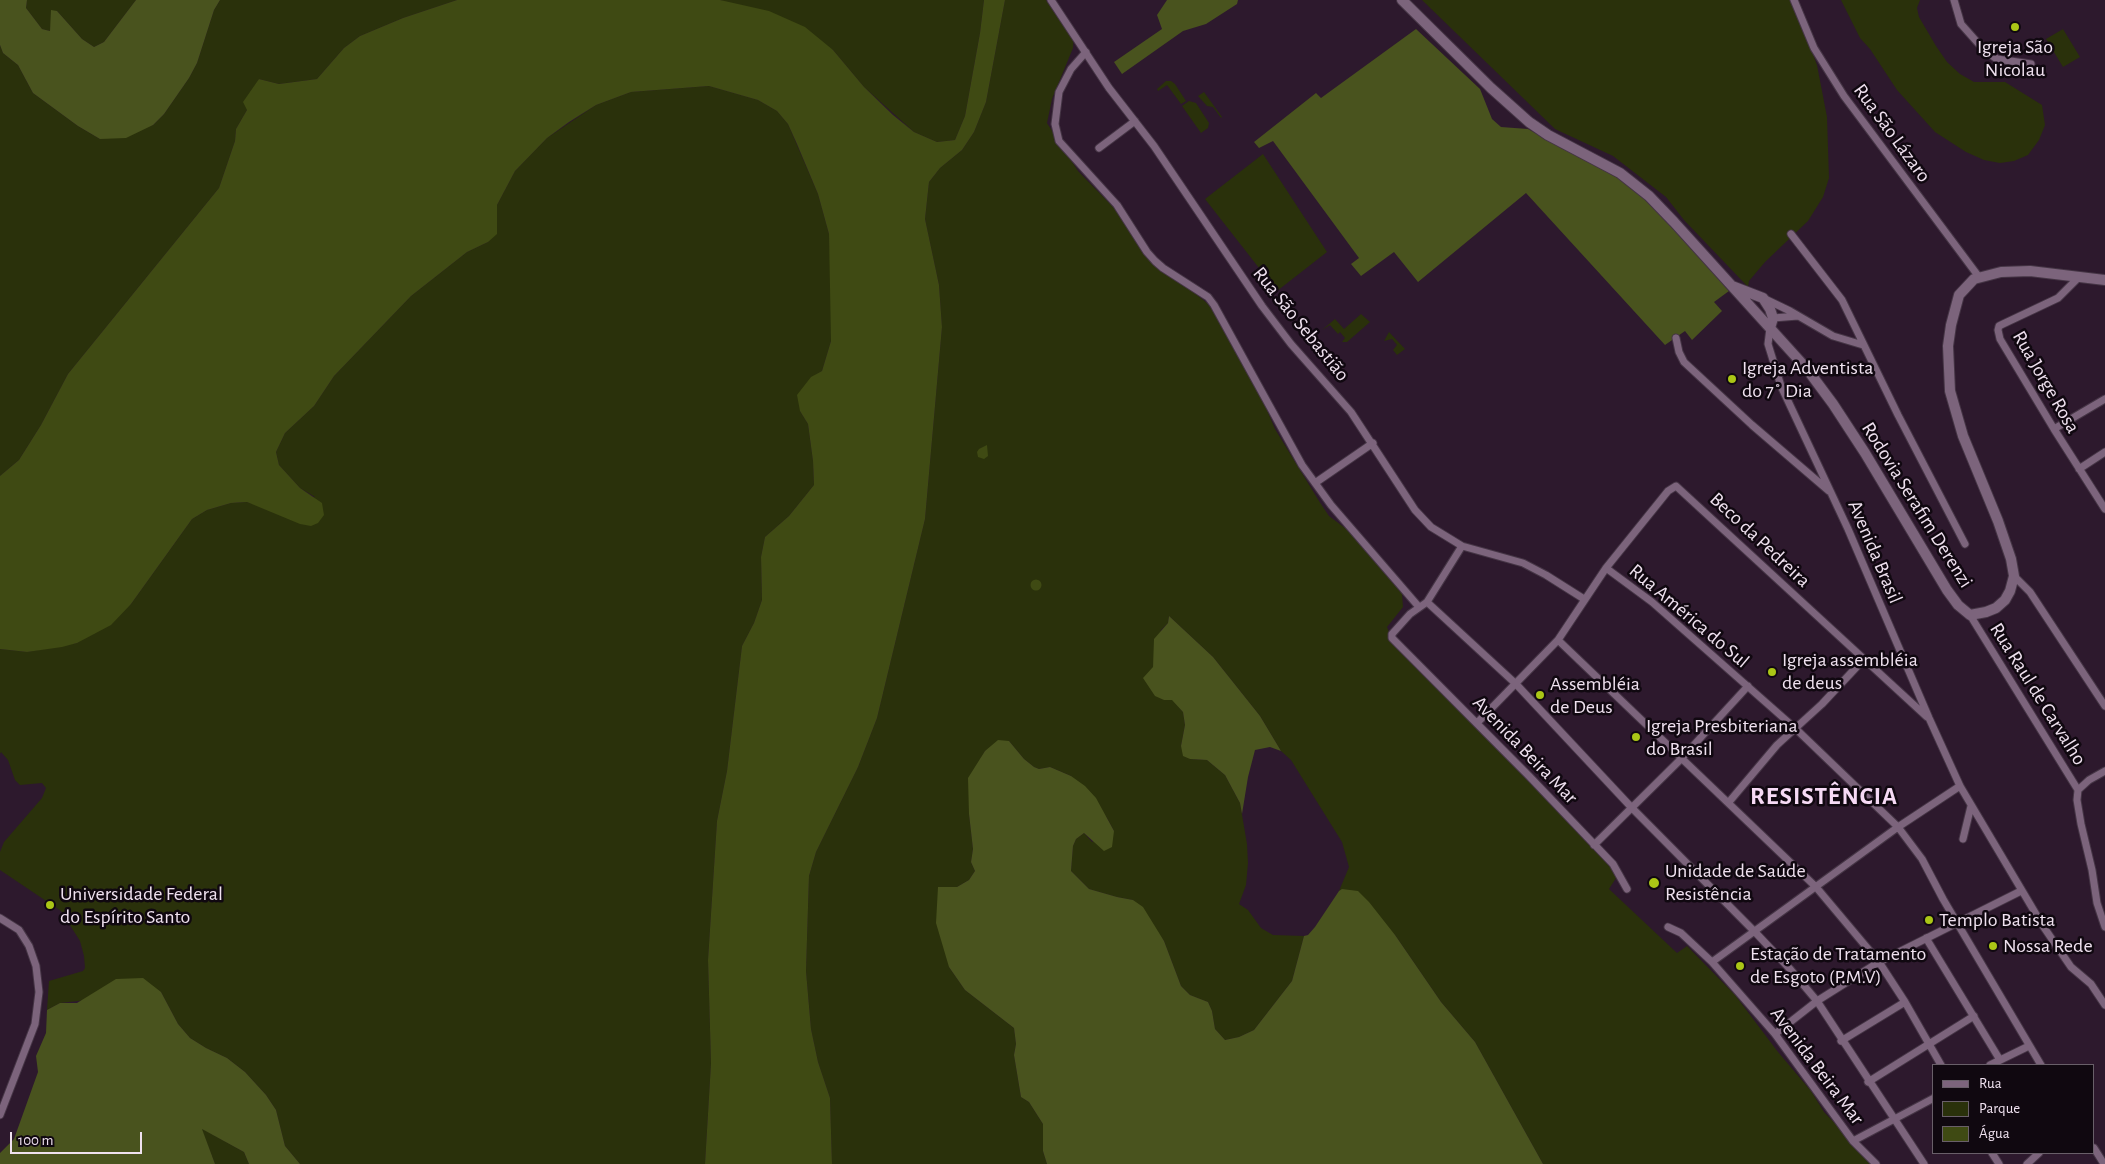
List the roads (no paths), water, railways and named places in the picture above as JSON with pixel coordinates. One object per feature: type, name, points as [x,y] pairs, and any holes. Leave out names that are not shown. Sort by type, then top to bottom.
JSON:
[{"type":"main road","name":"Rodovia Serafim Derenzi","points":[[1402,0],[1491,88],[1529,122],[1548,135],[1620,173],[1649,196],[1731,286],[1771,323],[1833,404],[1958,605],[1970,615],[1996,608],[2005,600],[2010,591],[2014,576]]},
{"type":"main road","points":[[2014,576],[2011,559],[1963,436],[1950,391],[1948,358],[1951,325],[1959,294],[1969,282],[1979,277],[2001,272],[2030,271],[2105,280]]},
{"type":"main road","points":[[1731,286],[1763,298],[1770,309],[1771,323]]},
{"type":"street","name":"Rua São Sebastião","points":[[1051,0],[1109,88],[1154,146],[1262,306],[1291,344],[1351,412],[1415,510],[1431,526],[1462,546],[1523,563],[1584,599]]},
{"type":"street","name":"Rua São Lázaro","points":[[1794,0],[1814,48],[1844,96],[1979,277]]},
{"type":"street","points":[[1954,0],[1962,24],[1986,51],[1997,58],[2030,64]]},
{"type":"street","points":[[1086,52],[1071,70],[1059,92],[1055,124],[1059,141],[1116,205],[1147,252],[1168,272],[1208,297],[1214,305],[1289,442],[1331,506],[1419,607],[1427,602],[1462,546]]},
{"type":"street","points":[[1099,148],[1135,121]]},
{"type":"street","points":[[1791,234],[1842,300],[1863,345],[1965,544]]},
{"type":"street","name":"Rua Jorge Rosa","points":[[2079,277],[2058,298],[1999,326],[1998,330],[2000,339],[2105,509]]},
{"type":"street","points":[[1763,298],[1833,336],[1863,345]]},
{"type":"street","points":[[1771,323],[1799,316]]},
{"type":"street","name":"Avenida Brasil","points":[[1771,323],[1768,344],[1782,386],[1832,494],[1929,718],[1969,804]]},
{"type":"street","points":[[1676,338],[1679,352],[1684,362],[1752,425],[1832,494]]},
{"type":"street","points":[[2054,429],[2105,399]]},
{"type":"street","points":[[1315,483],[1373,443]]},
{"type":"street","points":[[2079,469],[2105,452]]},
{"type":"street","name":"Beco da Pedreira","points":[[1477,723],[1558,640],[1606,568],[1668,491],[1676,486],[1929,718]]},
{"type":"street","name":"Rua América do Sul","points":[[1606,568],[1652,602],[1748,686],[1796,729],[1898,828],[1922,858],[1957,923],[2040,1064]]},
{"type":"street","points":[[2014,576],[2030,592],[2105,706]]},
{"type":"street","points":[[1427,602],[1516,684],[1632,808],[1790,969],[1817,1001],[1868,1082],[1924,1164]]},
{"type":"street","name":"Avenida Beira Mar","points":[[1419,607],[1392,634],[1393,639],[1613,864],[1627,889]]},
{"type":"street","name":"Rua Raul de Carvalho","points":[[1970,615],[2078,790]]},
{"type":"street","points":[[1558,640],[1816,887],[1879,962],[1906,1002],[1940,1064]]},
{"type":"street","points":[[1729,802],[1777,744],[1796,729],[1864,659]]},
{"type":"street","points":[[1594,845],[1682,758],[1748,686]]},
{"type":"street","points":[[2105,771],[2089,780],[2078,790],[2077,800],[2097,903],[2105,927]]},
{"type":"street","points":[[1712,962],[1898,828],[1960,786]]},
{"type":"street","points":[[1963,839],[1969,804]]},
{"type":"street","points":[[1969,804],[2021,891],[2071,967],[2091,984],[2105,1004]]},
{"type":"street","points":[[1775,1034],[1817,1001],[1879,962],[2021,891]]},
{"type":"street","points":[[0,918],[19,930],[30,946],[36,966],[39,992],[35,1024],[0,1115]]},
{"type":"street","name":"Avenida Beira Mar","points":[[1668,926],[1688,939],[1712,962],[1775,1034],[1853,1141],[1876,1164]]},
{"type":"street","points":[[1926,938],[2000,1060]]},
{"type":"street","points":[[1842,1041],[1906,1002]]},
{"type":"street","points":[[1868,1082],[1974,1016]]},
{"type":"street","points":[[1992,1064],[2029,1046]]},
{"type":"street","points":[[1853,1141],[1932,1099]]},
{"type":"street","points":[[2095,1150],[2103,1164]]},
{"type":"street","points":[[2027,1164],[2038,1154]]},
{"type":"water","points":[[457,0],[720,0],[769,11],[805,27],[833,50],[864,87],[893,115],[914,132],[937,142],[955,140],[965,116],[984,0],[1005,0],[986,102],[974,132],[962,150],[940,168],[929,182],[925,219],[939,285],[942,327],[925,519],[877,718],[858,767],[816,852],[809,876],[806,971],[811,1029],[818,1062],[830,1098],[832,1164],[705,1164],[711,1063],[708,960],[717,821],[727,771],[742,646],[754,623],[762,600],[761,557],[765,537],[789,516],[814,485],[808,424],[800,411],[797,395],[811,377],[822,371],[831,341],[829,234],[818,194],[797,144],[788,124],[777,111],[758,100],[709,86],[631,92],[596,105],[569,122],[547,138],[515,171],[497,205],[497,234],[488,242],[467,252],[411,296],[334,376],[314,406],[285,433],[276,452],[279,465],[300,488],[322,503],[324,515],[318,523],[311,526],[300,524],[247,502],[231,503],[207,510],[192,519],[131,604],[111,625],[77,643],[62,647],[27,652],[0,649],[0,476],[19,460],[41,425],[68,374],[219,188],[235,141],[236,129],[247,110],[243,102],[259,79],[279,84],[317,79],[344,48],[360,36],[403,18]]},
{"type":"water","points":[[987,445],[988,456],[984,459],[978,457],[977,452],[979,449]]},
{"type":"water","points":[[1036,579],[1042,585],[1036,591],[1030,585]]},
{"type":"place","name":"Igreja São Nicolau","points":[[2015,27]]},
{"type":"place","name":"Igreja Adventista do 7˚ Dia","points":[[1732,379]]},
{"type":"place","name":"Igreja assembléia de deus","points":[[1772,672]]},
{"type":"place","name":"Assembléia de Deus","points":[[1540,695]]},
{"type":"place","name":"Igreja Presbiteriana do Brasil","points":[[1636,737]]},
{"type":"place","name":"Unidade de Saúde Resistência","points":[[1654,883]]},
{"type":"place","name":"Universidade Federal do Espírito Santo","points":[[50,905]]},
{"type":"place","name":"Templo Batista","points":[[1929,920]]},
{"type":"place","name":"Nossa Rede","points":[[1993,946]]},
{"type":"place","name":"Estação de Tratamento de Esgoto (P.M.V)","points":[[1740,966]]},
{"type":"district","name":"RESISTÊNCIA","points":[[1824,796]]}]
